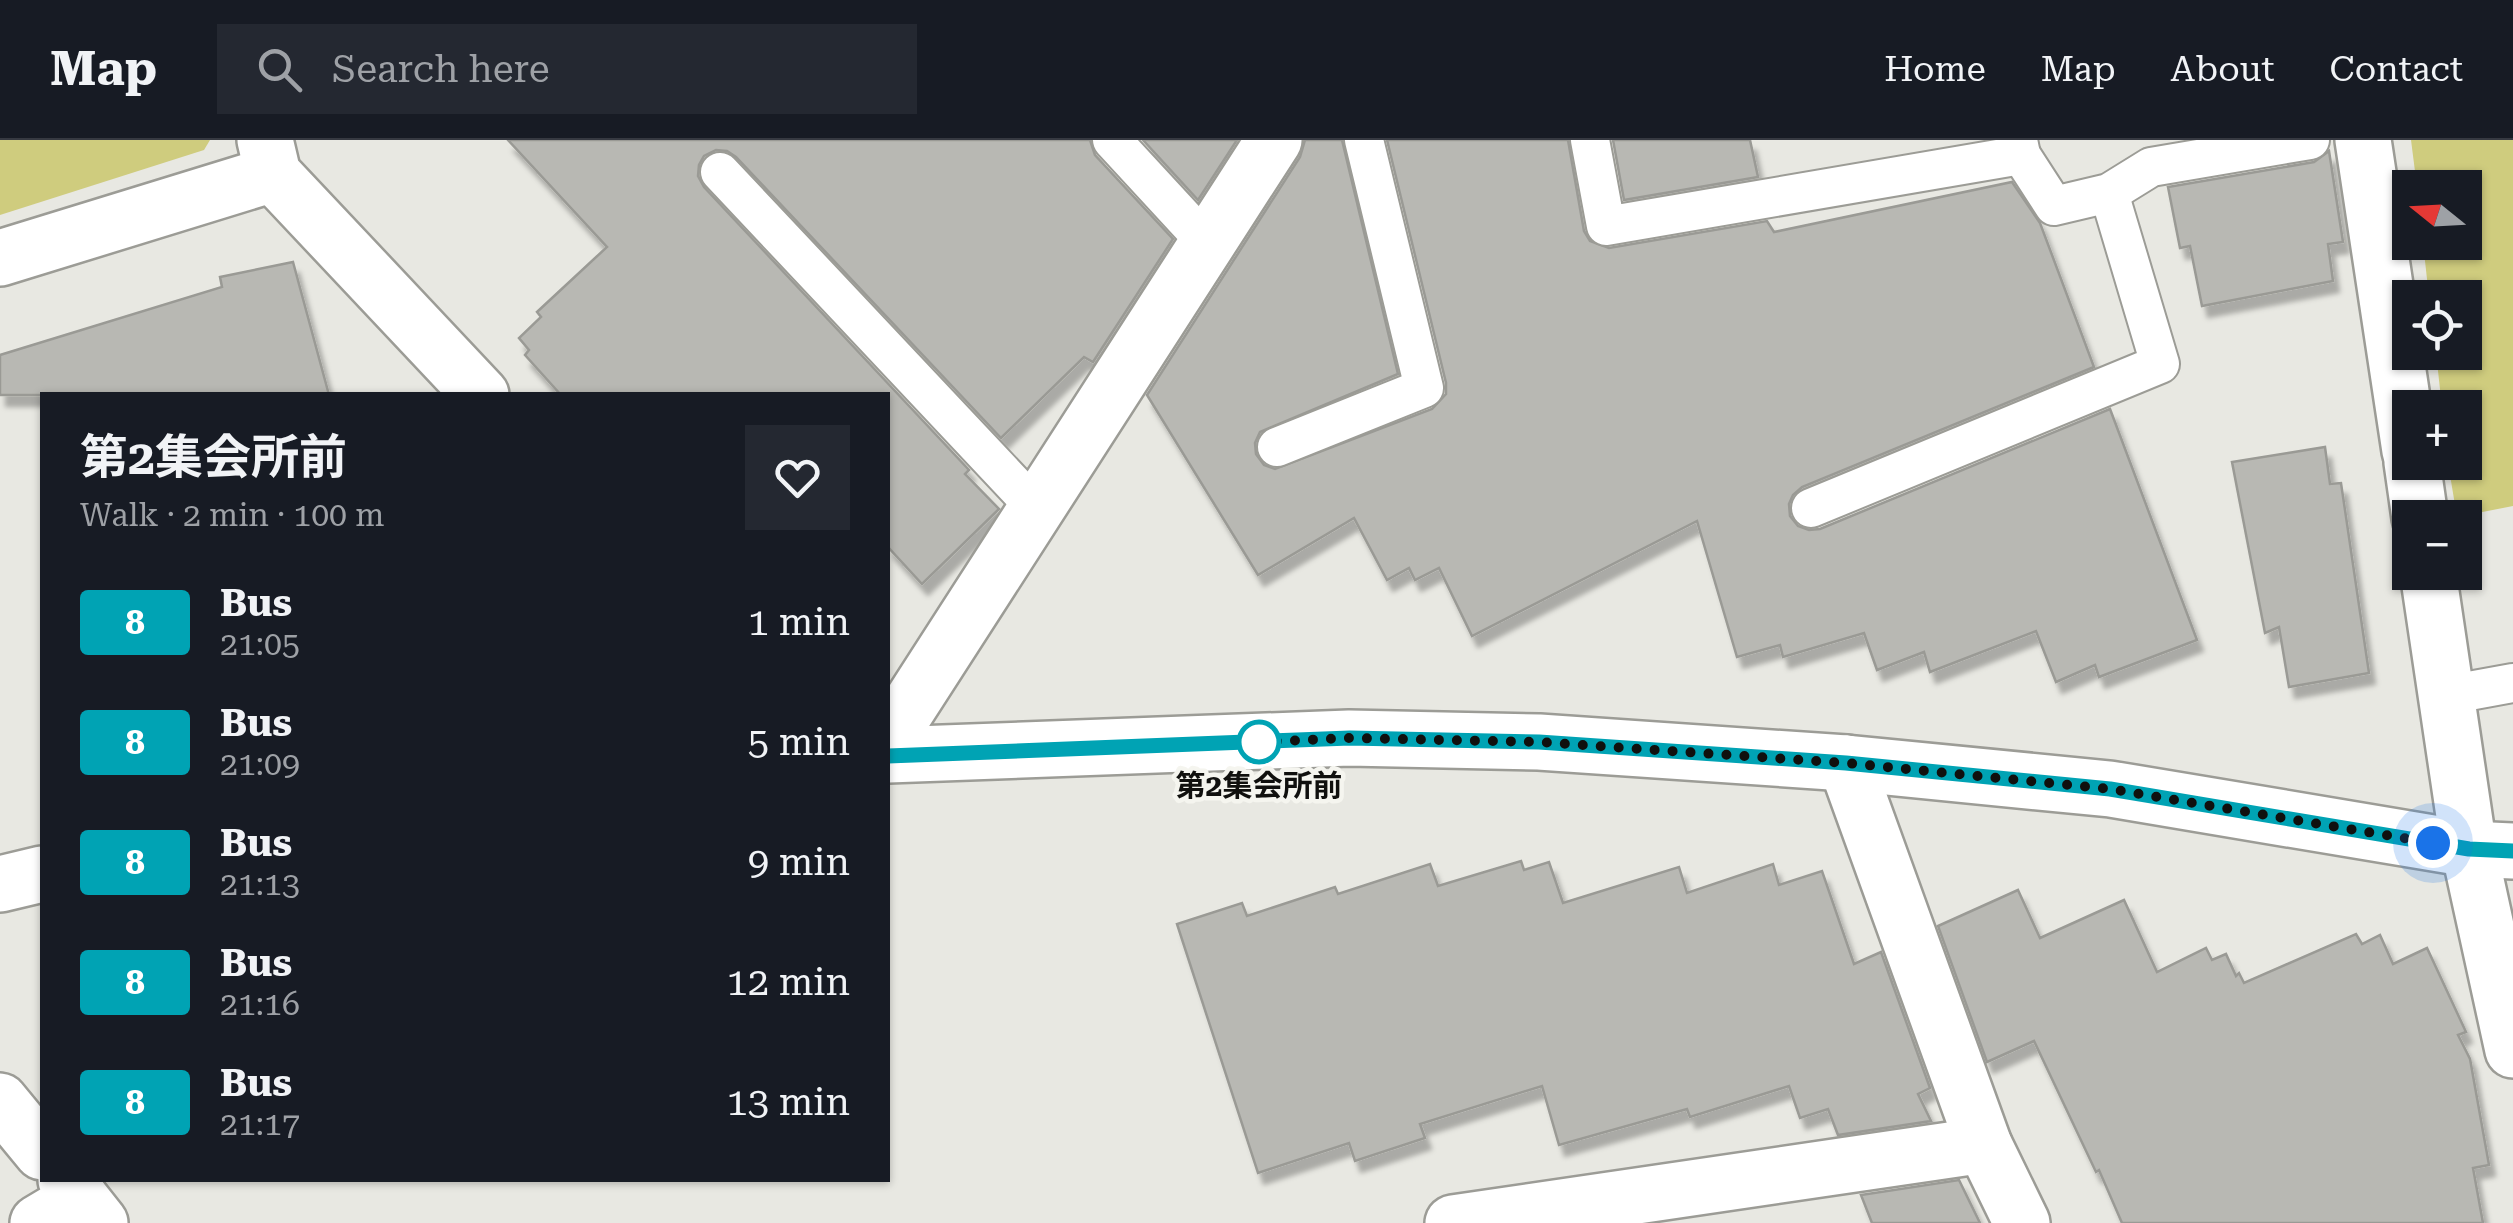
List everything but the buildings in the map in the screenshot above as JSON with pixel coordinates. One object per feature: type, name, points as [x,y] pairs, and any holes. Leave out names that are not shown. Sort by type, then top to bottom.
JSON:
[{"type":"street","points":[[890,736],[1274,140]]},
{"type":"street","points":[[2363,140],[2401,390]]},
{"type":"street","points":[[0,258],[269,157],[478,392]]},
{"type":"street","points":[[2431,590],[2447,695],[2491,850],[2513,1050]]},
{"type":"street","points":[[890,756],[1350,738],[1539,742],[1846,763],[2110,789],[2491,850]]},
{"type":"street","points":[[1846,763],[1984,1145],[2022,1223]]},
{"type":"street","points":[[0,884],[40,874]]},
{"type":"street","points":[[0,1101],[40,1150]]},
{"type":"street","points":[[1468,1222],[1984,1145]]},
{"type":"lane","points":[[1112,140],[1206,242]]},
{"type":"lane","points":[[1278,447],[1424,388],[1364,140]]},
{"type":"lane","points":[[1590,140],[1606,226],[2019,148],[2054,206],[2109,193],[2151,167],[2310,140]]},
{"type":"lane","points":[[720,172],[1037,509]]},
{"type":"lane","points":[[1811,508],[2160,364],[2109,193]]},
{"type":"lane","points":[[2447,695],[2513,683]]},
{"type":"shaded area","points":[[0,140],[210,140],[204,150],[0,215]]},
{"type":"shaded area","points":[[2411,140],[2513,140],[2513,506],[2482,512],[2482,500],[2454,500],[2451,480],[2482,480],[2482,390],[2440,390],[2438,370],[2482,370],[2482,280],[2427,280],[2425,260],[2482,260],[2482,170],[2415,170]]},
{"type":"bus line","name":"8","points":[[890,756],[1350,738],[1539,742],[1846,763],[2110,789],[2469,849],[2513,851]]},
{"type":"place","name":"第2集会所前","points":[[1259,742]]},
{"type":"route","points":[[1259,742],[1350,738],[1539,742],[1846,763],[2110,789],[2433,843]]}]
